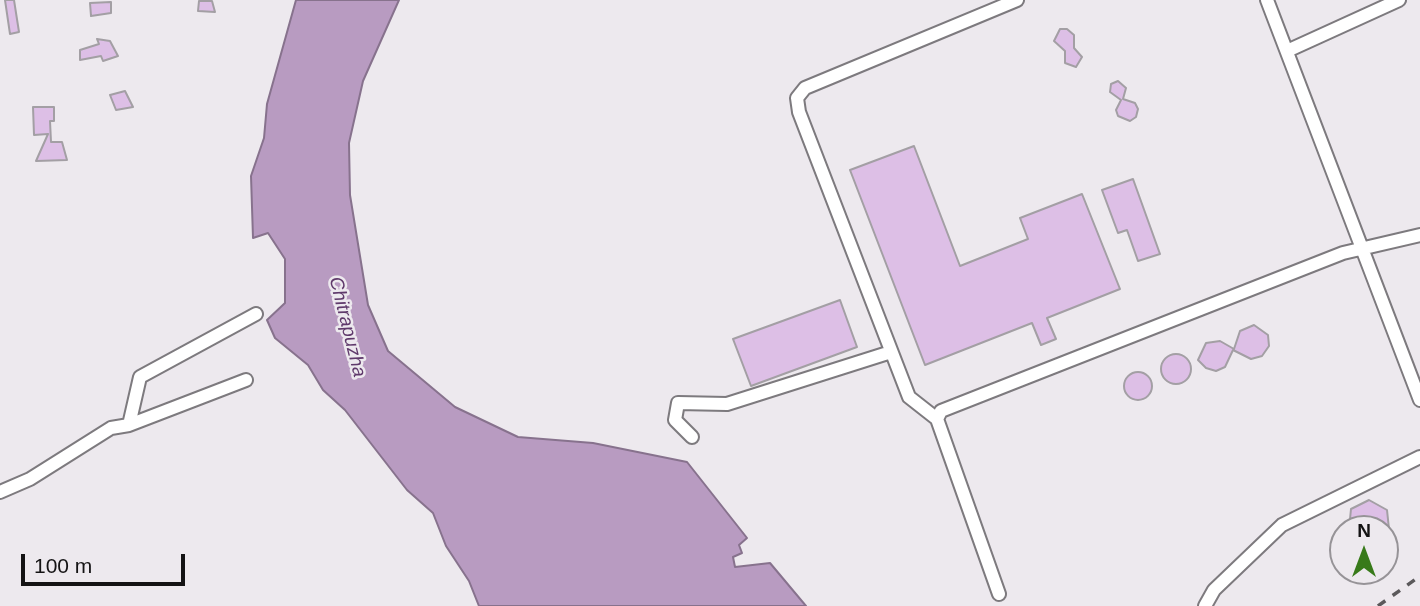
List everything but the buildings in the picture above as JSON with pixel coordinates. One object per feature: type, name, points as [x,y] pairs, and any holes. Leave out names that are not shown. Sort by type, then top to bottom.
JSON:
[{"type":"street","points":[[999,594],[937,419],[909,397],[799,112],[797,98],[805,88],[1017,0]]},
{"type":"street","points":[[1267,0],[1420,400]]},
{"type":"street","points":[[1287,51],[1399,0]]},
{"type":"street","points":[[937,419],[941,411],[1343,253],[1420,235]]},
{"type":"street","points":[[129,425],[140,377],[256,314]]},
{"type":"street","points":[[692,437],[676,420],[678,403],[727,404],[891,352]]},
{"type":"street","points":[[0,492],[30,479],[111,428],[129,425],[246,380]]},
{"type":"street","points":[[1205,606],[1214,590],[1282,525],[1420,457]]},
{"type":"water","name":"Chitrapuzha","points":[[296,0],[399,0],[363,81],[349,143],[350,195],[368,305],[388,351],[455,407],[518,437],[593,443],[687,462],[747,538],[739,545],[742,553],[733,557],[735,567],[770,563],[806,606],[479,606],[469,581],[446,546],[433,513],[407,490],[345,410],[323,390],[308,365],[275,338],[267,320],[285,303],[285,259],[268,233],[253,238],[251,176],[264,138],[267,104]]},
{"type":"railway","points":[[1378,606],[1420,576]]}]
